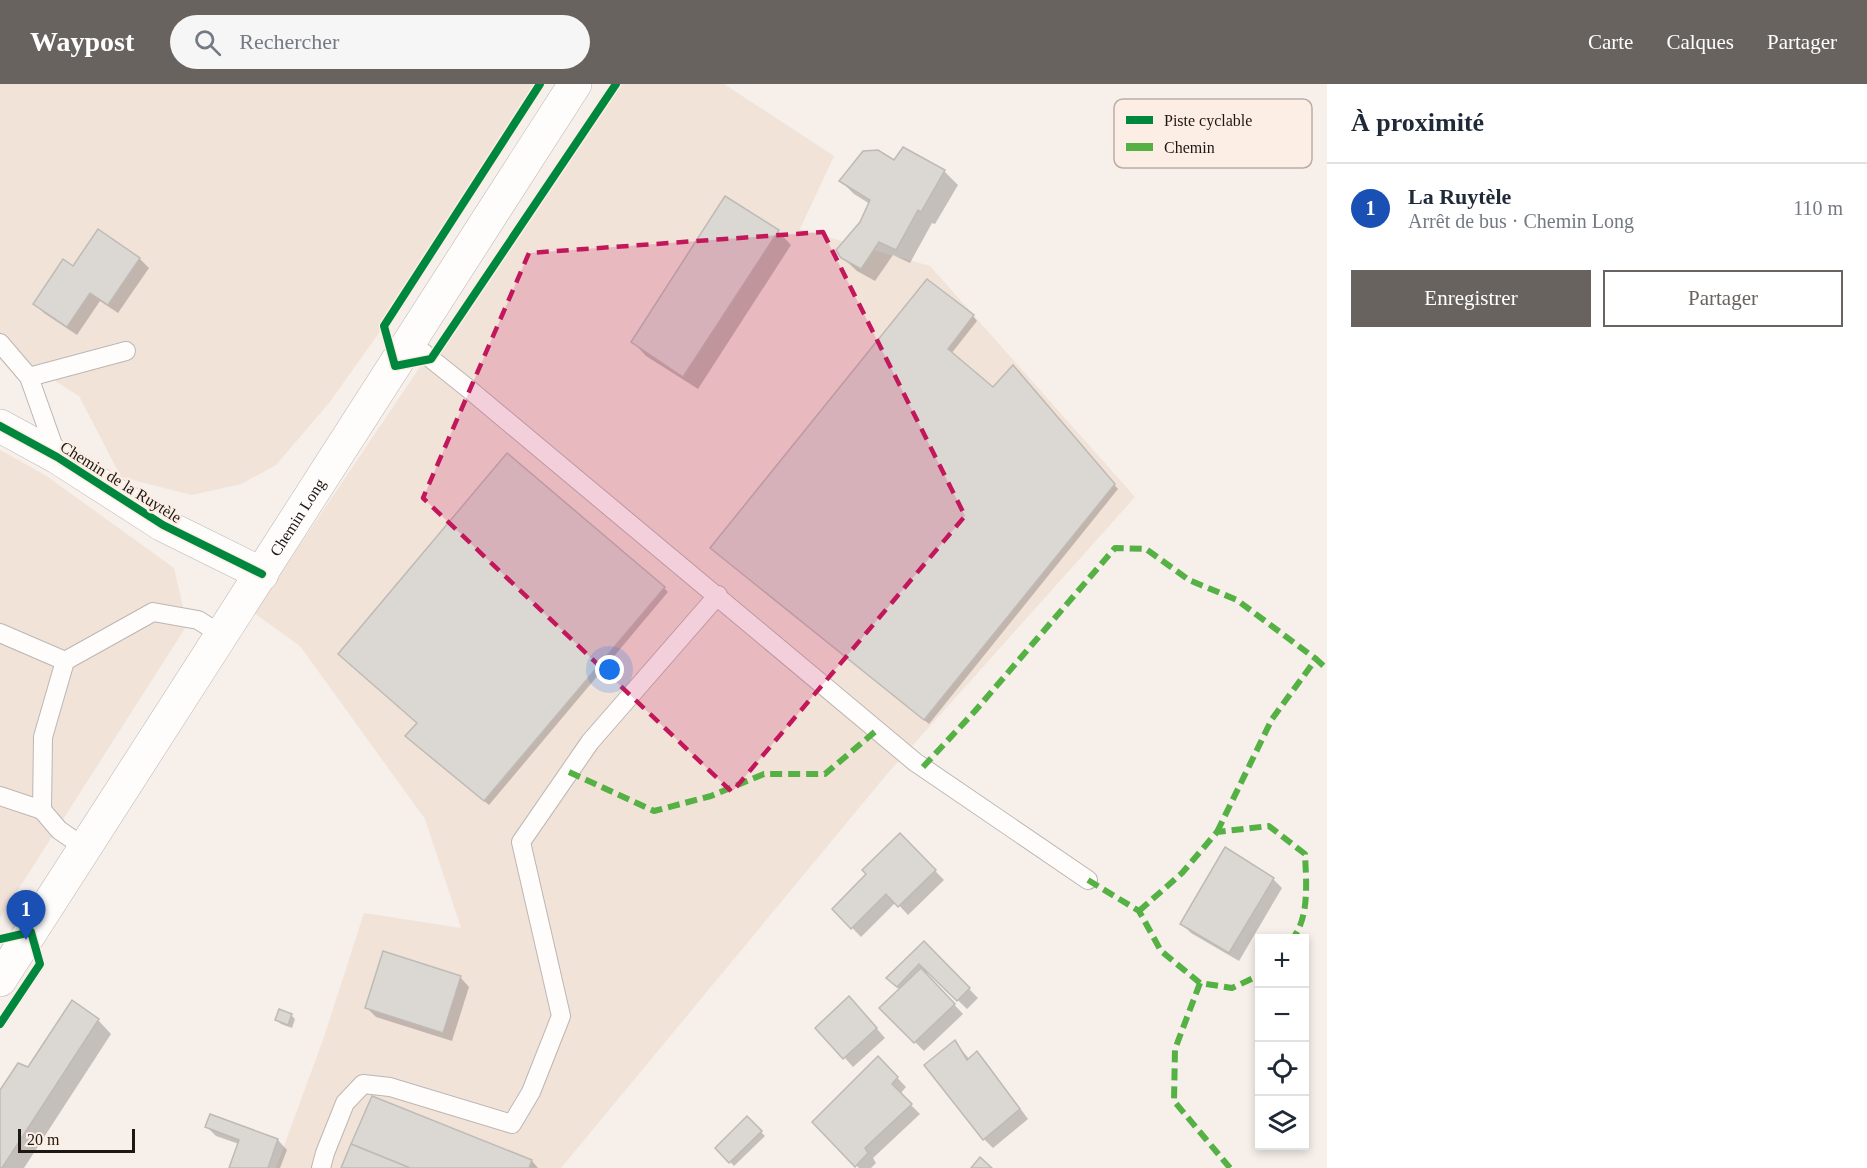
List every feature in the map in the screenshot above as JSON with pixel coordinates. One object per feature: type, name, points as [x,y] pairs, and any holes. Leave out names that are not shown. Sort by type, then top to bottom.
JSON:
[{"type":"main road","name":"Chemin Long","points":[[0,980],[575,84]]},
{"type":"main road","name":"Chemin de la Ruytèle","points":[[0,426],[57,457],[163,525],[262,574]]},
{"type":"lane","points":[[410,342],[471,390],[915,762],[1088,880]]},
{"type":"lane","points":[[0,343],[29,378],[57,457]]},
{"type":"lane","points":[[29,378],[126,351]]},
{"type":"lane","points":[[321,1168],[345,1103],[363,1084],[390,1087],[512,1124],[531,1092],[561,1016],[521,842],[590,742],[718,596]]},
{"type":"lane","points":[[42,810],[43,737],[65,662],[153,612],[198,620],[222,635]]},
{"type":"lane","points":[[0,633],[65,662]]},
{"type":"lane","points":[[0,796],[42,810],[59,830],[85,848]]},
{"type":"highlighted area","points":[[823,232],[965,516],[732,792],[423,498],[529,253]]},
{"type":"shaded area","points":[[0,84],[538,84],[427,252],[384,326],[329,403],[276,465],[241,484],[192,495],[121,477],[79,396],[0,346]]},
{"type":"shaded area","points":[[611,84],[724,84],[834,156],[800,229],[930,266],[1135,497],[887,774],[561,1168],[276,1168],[324,1037],[364,913],[461,928],[425,819],[300,646],[254,613]]},
{"type":"shaded area","points":[[0,450],[45,475],[174,568],[187,625],[0,918]]},
{"type":"building","points":[[903,147],[945,170],[921,212],[918,210],[896,250],[879,242],[861,269],[841,258],[836,250],[860,222],[870,200],[839,181],[863,151],[878,150],[894,160]]},
{"type":"building","points":[[725,196],[779,230],[683,377],[631,342]]},
{"type":"building","points":[[98,229],[140,258],[108,305],[90,293],[67,327],[33,304],[63,259],[73,266]]},
{"type":"building","points":[[927,279],[974,315],[948,349],[993,387],[1013,365],[1115,484],[924,720],[710,548]]},
{"type":"building","points":[[507,453],[665,587],[484,801],[405,736],[417,723],[338,654]]},
{"type":"building","points":[[900,833],[936,870],[898,907],[886,894],[851,929],[832,909],[866,874],[862,870]]},
{"type":"building","points":[[1225,847],[1274,878],[1229,953],[1180,924]]},
{"type":"building","points":[[924,941],[970,988],[957,1001],[919,964],[897,987],[886,978]]},
{"type":"building","points":[[383,951],[461,976],[443,1033],[365,1008]]},
{"type":"building","points":[[921,968],[955,1004],[914,1043],[879,1008]]},
{"type":"building","points":[[849,996],[877,1028],[843,1059],[815,1028]]},
{"type":"building","points":[[72,1000],[99,1019],[0,1168],[0,1090],[18,1063],[28,1067]]},
{"type":"building","points":[[279,1009],[292,1014],[288,1025],[275,1020]]},
{"type":"building","points":[[955,1040],[967,1060],[977,1051],[1020,1109],[983,1140],[924,1065]]},
{"type":"building","points":[[878,1056],[898,1077],[892,1084],[912,1104],[865,1148],[868,1153],[855,1167],[812,1122]]},
{"type":"building","points":[[372,1096],[532,1160],[529,1168],[410,1168],[351,1144]]},
{"type":"building","points":[[210,1114],[278,1139],[268,1168],[229,1168],[239,1140],[205,1127]]},
{"type":"building","points":[[747,1116],[762,1131],[729,1163],[715,1148]]},
{"type":"building","points":[[351,1144],[410,1168],[341,1168]]},
{"type":"building","points":[[980,1157],[992,1168],[971,1168]]},
{"type":"marked path","points":[[923,767],[975,711],[1115,548],[1146,549],[1189,580],[1237,600],[1316,659]]},
{"type":"marked path","points":[[1217,832],[1272,719],[1316,659],[1327,669]]},
{"type":"marked path","points":[[569,772],[654,811],[711,796],[764,774],[825,774],[877,730]]},
{"type":"marked path","points":[[1139,911],[1182,873],[1217,832],[1269,826],[1305,854],[1305,909],[1295,934]]},
{"type":"marked path","points":[[1088,880],[1139,911],[1161,951],[1200,983],[1232,988],[1255,977]]},
{"type":"marked path","points":[[1200,983],[1175,1049],[1174,1101],[1230,1168]]},
{"type":"cycle path","points":[[540,84],[384,326],[395,366],[431,359],[616,84]]},
{"type":"cycle path","points":[[0,426],[57,457],[163,525],[262,574]]},
{"type":"cycle path","points":[[0,939],[31,932],[40,964],[0,1024]]},
{"type":"place","name":"La Ruytèle","points":[[26,940]]}]
